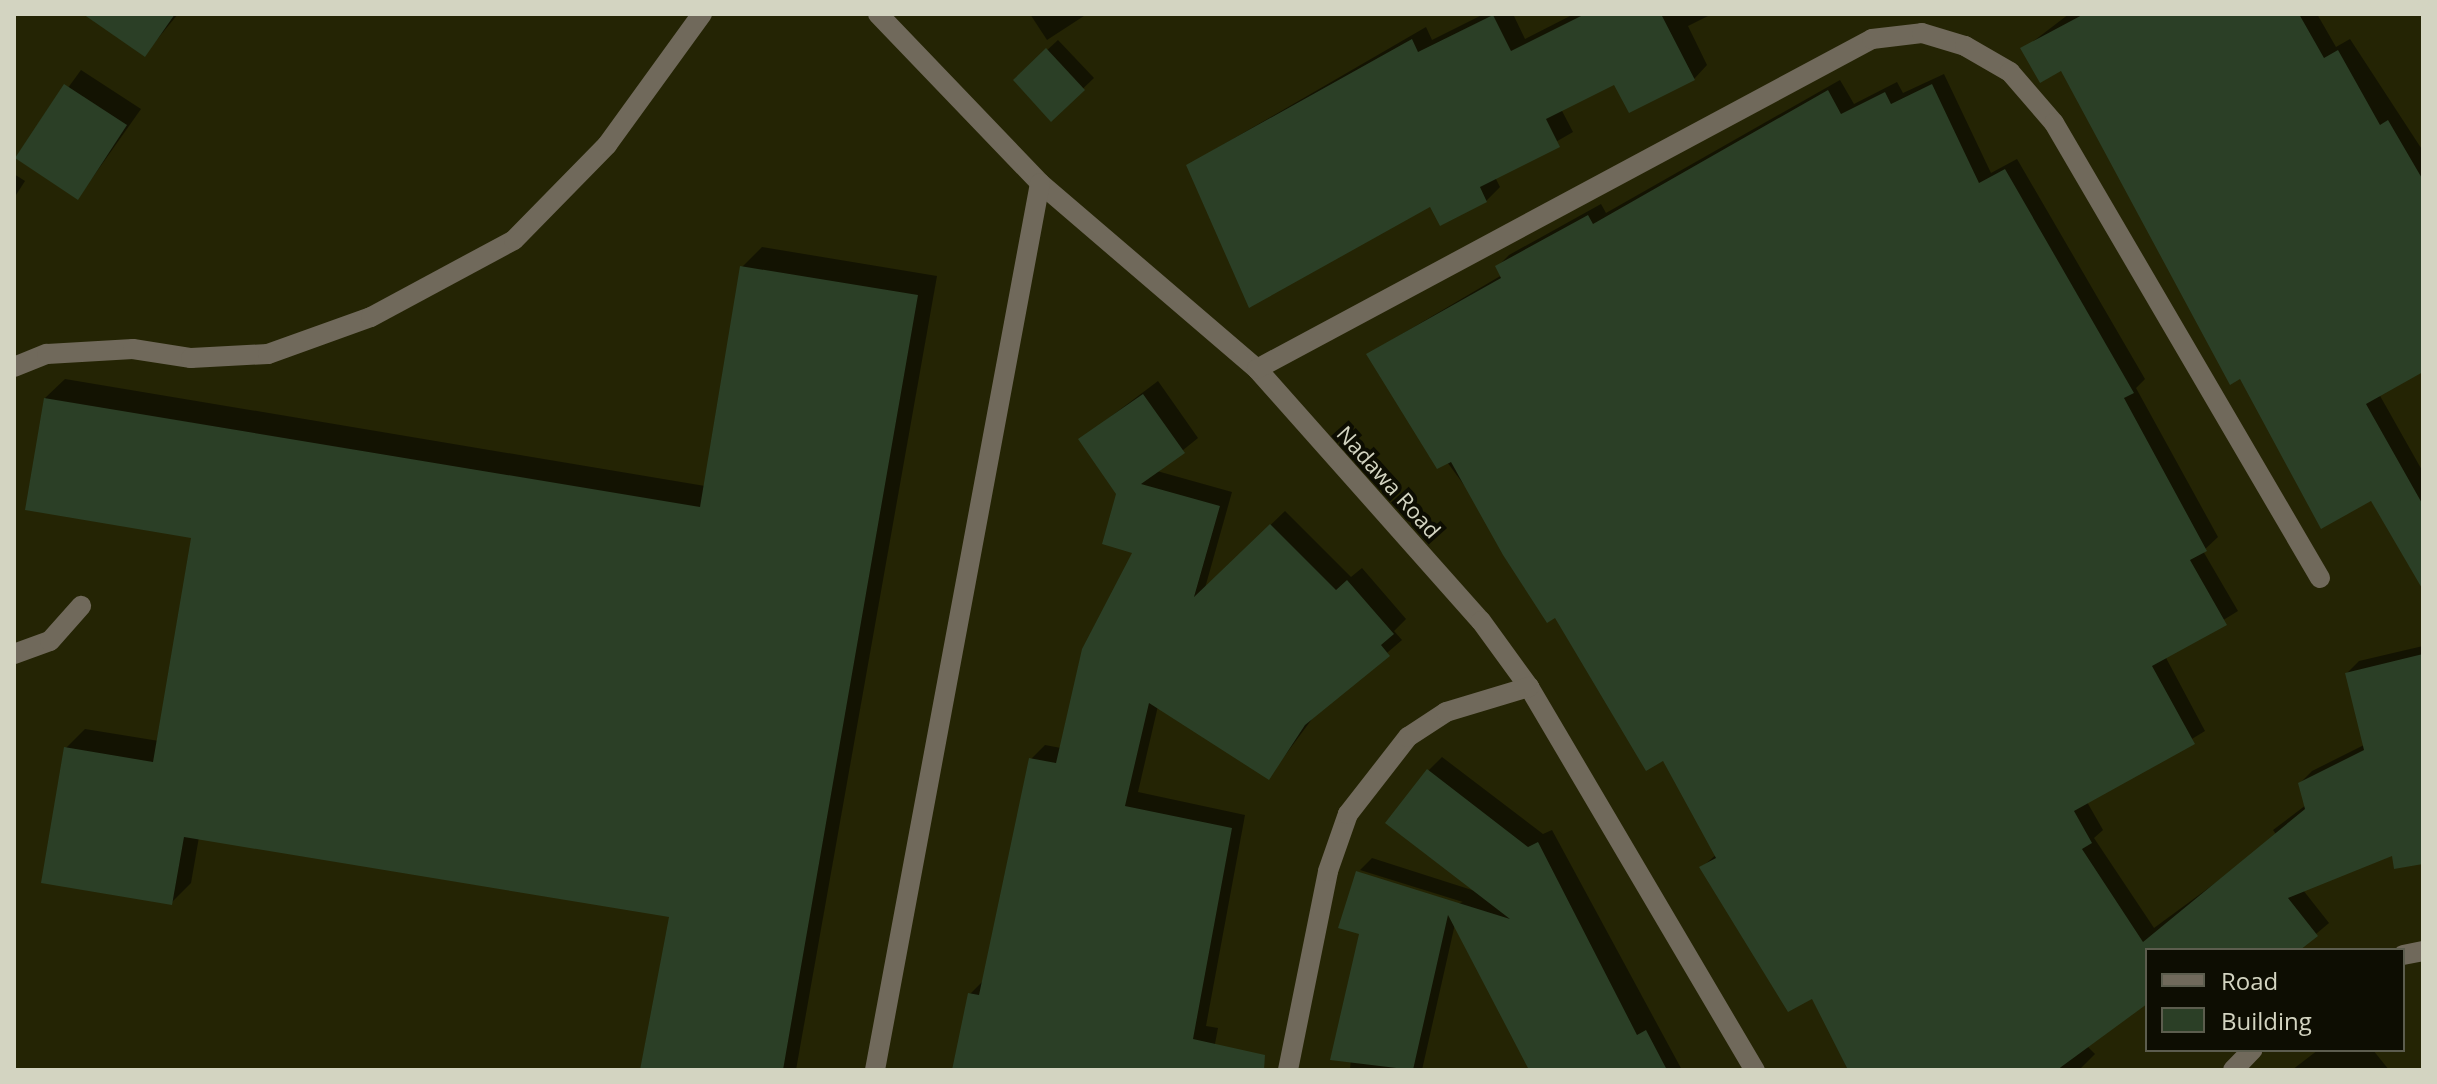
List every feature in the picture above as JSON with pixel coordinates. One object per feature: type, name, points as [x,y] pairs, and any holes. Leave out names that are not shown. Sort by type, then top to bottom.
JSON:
[{"type":"street","points":[[14,367],[47,354],[133,349],[191,358],[268,354],[371,317],[514,240],[607,145],[702,14]]},
{"type":"street","name":"Nadawa Road","points":[[878,14],[1040,183],[1257,369],[1481,621],[1529,687],[1755,1070]]},
{"type":"street","points":[[1257,369],[1872,39],[1922,33],[1965,46],[2010,72],[2054,123],[2320,578]]},
{"type":"street","points":[[875,1070],[1040,183]]},
{"type":"street","points":[[14,654],[50,641],[81,606]]},
{"type":"street","points":[[1288,1070],[1328,871],[1348,814],[1408,737],[1446,712],[1529,687]]},
{"type":"street","points":[[2233,1070],[2250,1052]]},
{"type":"building","points":[[83,14],[175,14],[145,57]]},
{"type":"building","points":[[1585,14],[1661,14],[1695,80],[1629,113],[1614,85],[1546,119],[1560,147],[1480,187],[1487,202],[1440,226],[1430,207],[1249,308],[1186,165],[1412,39],[1418,52],[1493,15],[1511,51]]},
{"type":"building","points":[[2084,14],[2299,14],[2324,58],[2338,50],[2380,125],[2388,120],[2423,180],[2423,372],[2366,404],[2423,505],[2423,590],[2371,501],[2321,529],[2240,379],[2230,385],[2061,71],[2040,83],[2020,48]]},
{"type":"building","points":[[1046,48],[1085,90],[1051,122],[1013,80]]},
{"type":"building","points":[[64,84],[127,125],[78,200],[15,158]]},
{"type":"building","points":[[1932,84],[1979,183],[2005,169],[2134,393],[2124,398],[2207,551],[2190,560],[2227,625],[2152,666],[2195,744],[2074,811],[2092,843],[2082,849],[2143,942],[2305,809],[2298,783],[2364,750],[2345,673],[2423,654],[2423,864],[2394,869],[2392,856],[2288,898],[2318,936],[2303,948],[2145,948],[2145,1005],[2057,1070],[1848,1070],[1812,999],[1788,1012],[1699,867],[1716,858],[1663,761],[1646,771],[1555,618],[1547,623],[1503,555],[1451,462],[1437,469],[1366,354],[1501,278],[1495,266],[1588,215],[1593,224],[1828,90],[1841,114],[1885,92],[1891,104]]},
{"type":"building","points":[[740,266],[918,295],[783,1070],[640,1070],[669,917],[184,837],[172,905],[41,883],[64,747],[153,762],[191,538],[25,510],[44,398],[700,507]]},
{"type":"building","points":[[1143,394],[1185,453],[1141,484],[1220,506],[1194,597],[1270,524],[1336,590],[1347,580],[1394,634],[1381,645],[1390,656],[1305,725],[1269,780],[1149,703],[1125,806],[1232,828],[1193,1039],[1265,1055],[1264,1070],[952,1070],[968,993],[979,995],[1029,758],[1056,763],[1082,649],[1132,553],[1102,544],[1116,494],[1078,439]]},
{"type":"building","points":[[1427,769],[1528,847],[1538,842],[1637,1035],[1646,1030],[1667,1070],[1529,1070],[1448,915],[1413,1070],[1330,1060],[1359,934],[1338,928],[1356,871],[1510,919],[1385,823]]}]
